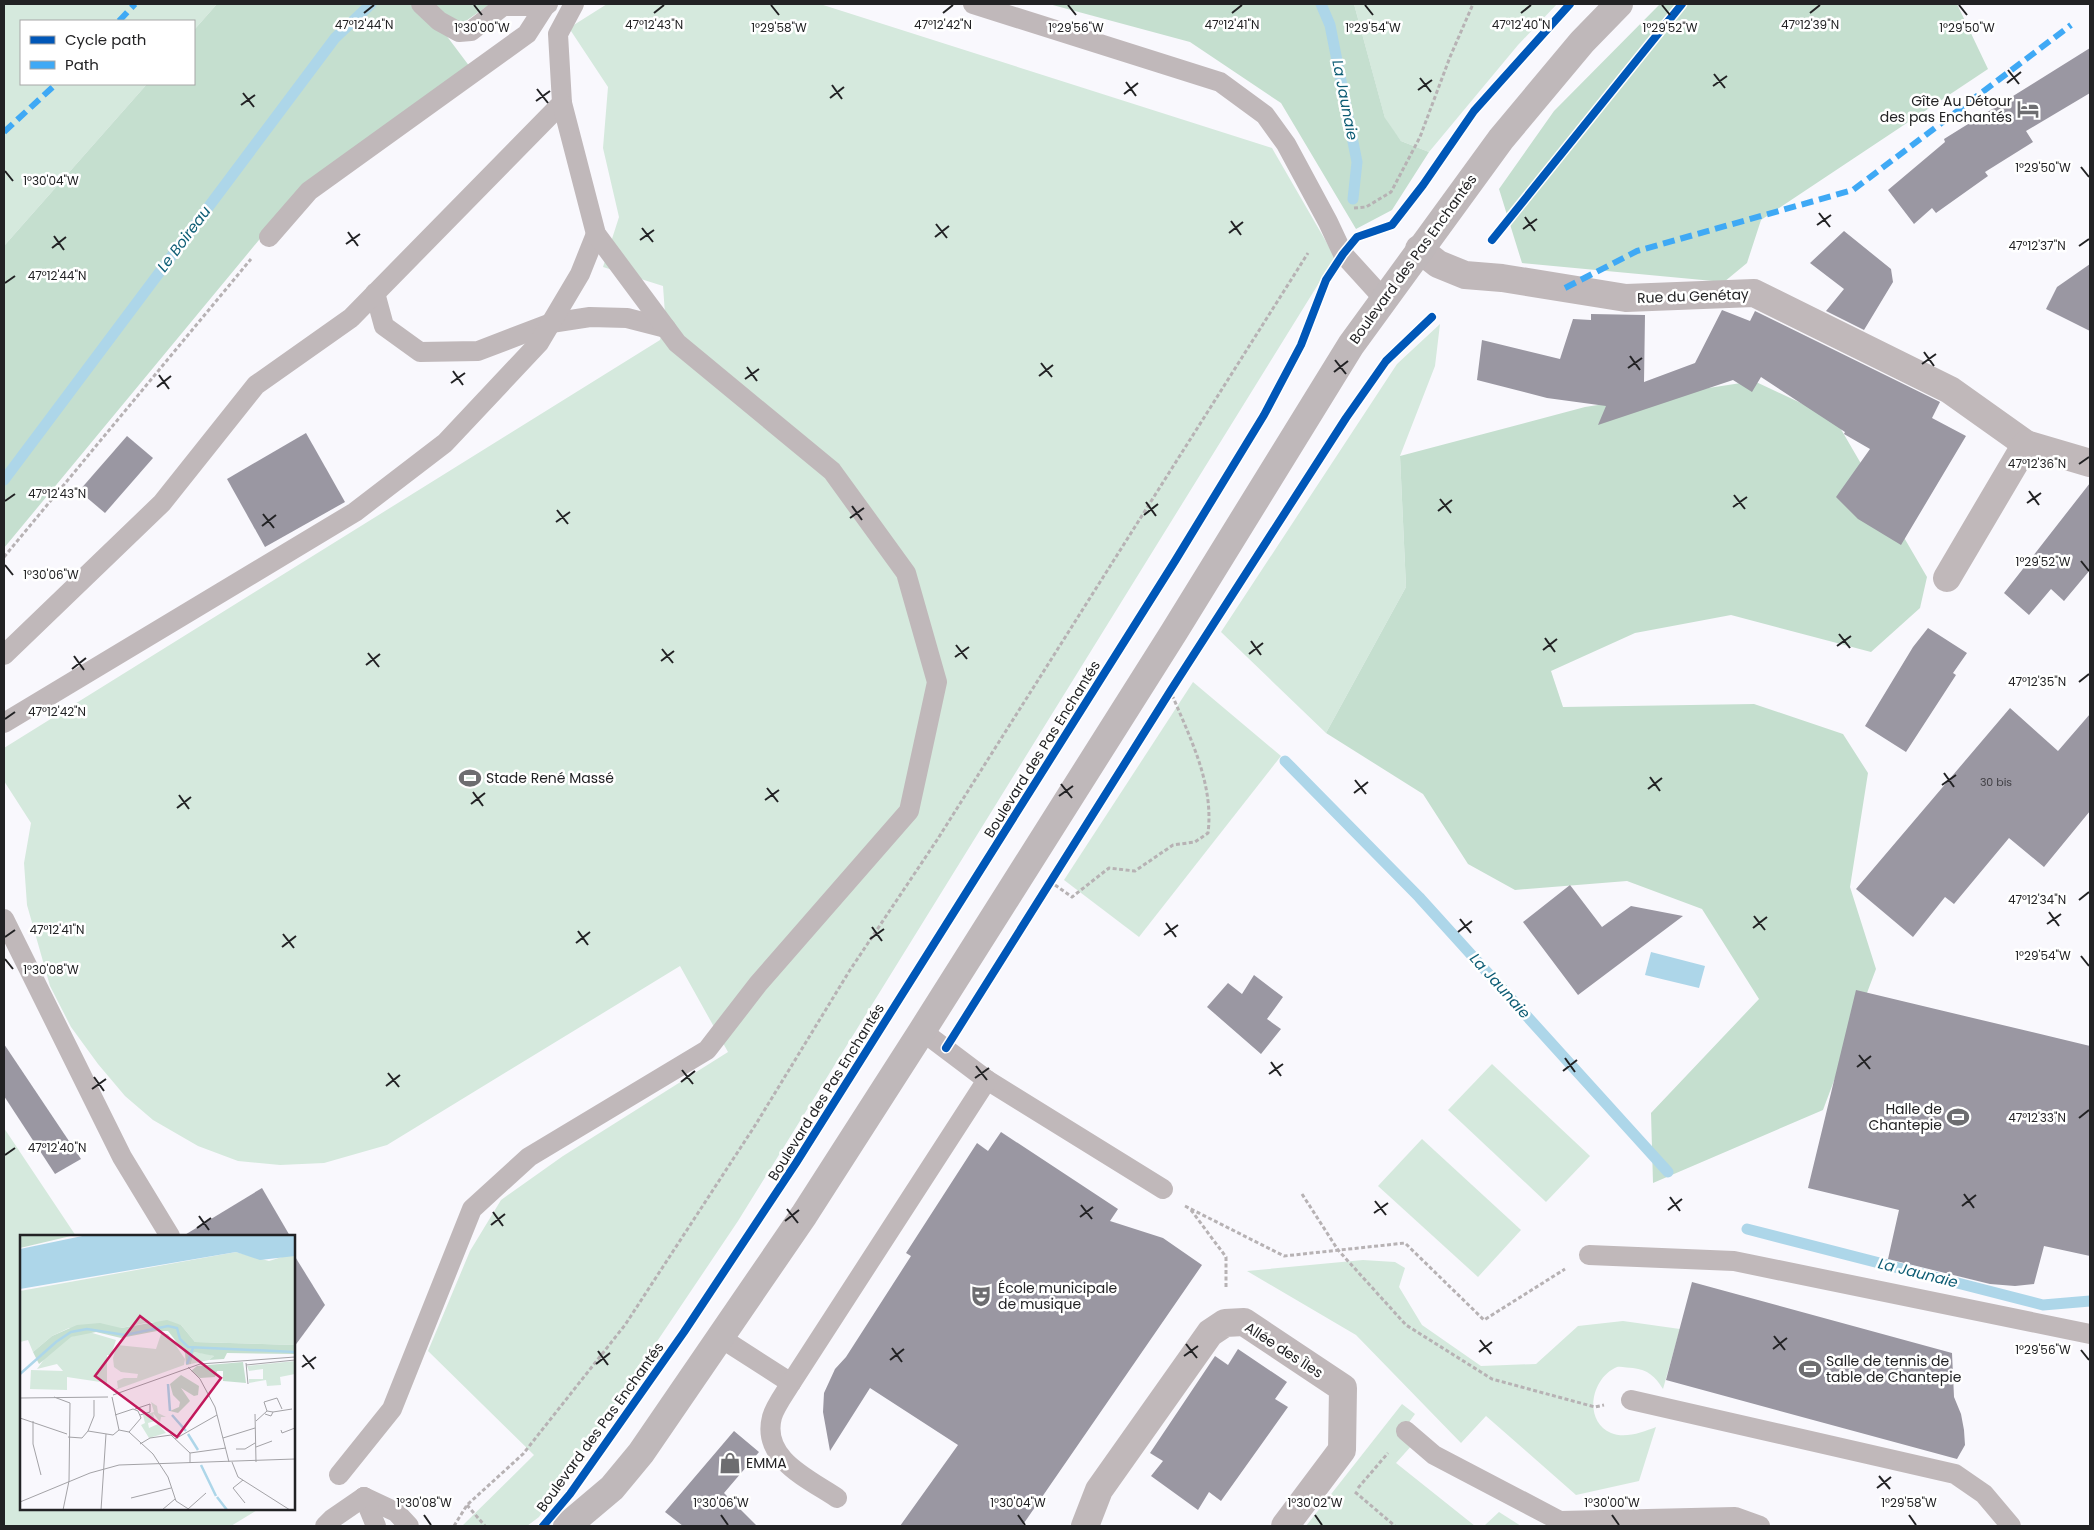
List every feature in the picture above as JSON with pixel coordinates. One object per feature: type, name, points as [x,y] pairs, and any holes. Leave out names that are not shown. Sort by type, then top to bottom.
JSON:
[{"type":"main road","name":"Boulevard des Pas Enchantés","points":[[568,1526],[612,1488],[641,1453],[721,1338],[922,1031],[1180,624],[1351,345],[1383,298],[1501,139],[1582,42],[1619,4]]},
{"type":"main road","name":"Boulevard des Pas Enchantés","points":[[593,1526],[612,1488]]},
{"type":"street","name":"Rue du Genétay","points":[[1419,249],[1438,264],[1465,275],[1502,278],[1626,298],[1754,293],[1950,390],[2026,444],[2090,463]]},
{"type":"street","points":[[1947,578],[2026,444]]},
{"type":"street","name":"Allée des Îles","points":[[1085,1526],[1099,1490],[1210,1333],[1225,1323],[1244,1322],[1343,1388],[1342,1450],[1285,1526]]},
{"type":"lane","points":[[421,4],[439,21],[458,32],[471,31],[503,6],[547,5]]},
{"type":"lane","points":[[339,1475],[392,1409],[472,1208],[529,1157],[707,1050],[758,984],[909,811],[937,682],[906,573],[832,471],[677,343],[596,234],[562,103],[558,34],[574,4]]},
{"type":"lane","points":[[974,4],[1220,82],[1265,115],[1286,144],[1343,254],[1383,298]]},
{"type":"lane","points":[[269,238],[309,191],[527,34],[547,5]]},
{"type":"lane","points":[[4,655],[162,503],[256,385],[351,318],[562,103]]},
{"type":"lane","points":[[4,723],[355,512],[445,443],[539,343],[580,274],[596,234]]},
{"type":"lane","points":[[375,294],[384,326],[420,352],[478,351],[551,323],[590,317],[627,318],[666,328]]},
{"type":"lane","points":[[4,919],[122,1157],[169,1235]]},
{"type":"lane","points":[[922,1031],[987,1080],[1163,1189]]},
{"type":"lane","points":[[837,1498],[786,1464],[774,1449],[770,1434],[772,1416],[791,1383],[987,1080]]},
{"type":"lane","points":[[1589,1255],[1734,1261],[2090,1334]]},
{"type":"lane","points":[[721,1338],[791,1383]]},
{"type":"lane","points":[[1631,1400],[1955,1474],[1984,1494],[2011,1526]]},
{"type":"lane","points":[[1406,1431],[1434,1456],[1560,1521],[1735,1517],[1760,1526]]},
{"type":"lane","points":[[325,1526],[364,1497]]},
{"type":"lane","points":[[364,1497],[376,1526]]},
{"type":"lane","points":[[364,1497],[396,1512],[409,1526]]},
{"type":"path","points":[[454,1526],[467,1505],[524,1454],[572,1395],[625,1324],[671,1256],[756,1124],[850,970],[937,840],[1336,210],[1366,207],[1391,192],[1420,137],[1450,57],[1473,4]]},
{"type":"path","points":[[4,557],[269,238]]},
{"type":"path","points":[[1050,881],[1072,897],[1109,868],[1136,871],[1173,845],[1195,842],[1208,833],[1210,818],[1200,758],[1171,690]]},
{"type":"path","points":[[1163,1189],[1190,1210],[1284,1256],[1405,1243],[1484,1320],[1589,1255]]},
{"type":"path","points":[[1302,1194],[1338,1250],[1406,1325],[1492,1379],[1595,1407],[1631,1400]]},
{"type":"path","points":[[1190,1210],[1226,1256],[1225,1323]]},
{"type":"path","points":[[1350,1499],[1406,1431]]},
{"type":"path","points":[[1356,1492],[1395,1526]]},
{"type":"path","points":[[467,1505],[485,1526]]},
{"type":"green space","points":[[4,4],[217,4],[195,29],[195,20],[20,20],[20,85],[146,85],[4,246]]},
{"type":"green space","points":[[217,4],[490,4],[446,35],[470,67],[307,182],[4,548],[4,246],[146,85],[195,85],[195,29]]},
{"type":"green space","points":[[607,4],[820,4],[1272,148],[1335,257],[738,1221],[539,1517],[527,1526],[462,1526],[534,1455],[428,1351],[470,1251],[501,1200],[563,1156],[728,1052],[680,966],[387,1145],[324,1163],[280,1165],[238,1161],[198,1146],[153,1120],[125,1096],[98,1064],[71,1027],[50,986],[27,905],[24,863],[31,823],[4,781],[4,748],[660,340],[665,314],[663,286],[603,267],[619,217],[603,148],[608,87],[569,28]]},
{"type":"green space","points":[[1049,4],[1354,4],[1385,118],[1401,141],[1429,152],[1392,210],[1356,229],[1281,103],[1190,42]]},
{"type":"green space","points":[[1354,4],[1557,4],[1518,45],[1429,152],[1401,141],[1386,122]]},
{"type":"green space","points":[[1660,4],[1957,4],[1988,69],[1761,220],[1747,263],[1724,282],[1522,263],[1499,189],[1554,111]]},
{"type":"green space","points":[[1440,324],[1435,366],[1400,456],[1406,587],[1326,733],[1221,632],[1397,364]]},
{"type":"green space","points":[[1754,381],[1835,419],[1927,577],[1920,608],[1871,652],[1731,615],[1635,633],[1551,671],[1563,707],[1754,704],[1843,734],[1868,773],[1850,887],[1876,969],[1823,1110],[1653,1183],[1651,1113],[1759,999],[1702,909],[1627,881],[1515,890],[1468,864],[1423,794],[1326,733],[1406,587],[1400,456],[1585,407]]},
{"type":"green space","points":[[1193,682],[1281,756],[1139,937],[1064,880]]},
{"type":"green space","points":[[1492,1064],[1590,1156],[1546,1202],[1448,1110]]},
{"type":"green space","points":[[4,1128],[75,1235],[20,1235],[20,1510],[257,1510],[231,1526],[4,1526]]},
{"type":"green space","points":[[1422,1139],[1521,1230],[1478,1277],[1378,1186]]},
{"type":"green space","points":[[1363,1260],[1395,1262],[1405,1268],[1399,1287],[1422,1325],[1481,1366],[1536,1364],[1578,1326],[1623,1321],[1680,1329],[1663,1389],[1654,1377],[1647,1372],[1617,1367],[1608,1372],[1596,1389],[1594,1409],[1596,1419],[1602,1427],[1611,1433],[1628,1435],[1656,1427],[1639,1481],[1576,1495],[1486,1416],[1461,1443],[1356,1335],[1247,1271]]},
{"type":"green space","points":[[1402,1404],[1415,1414],[1402,1432],[1413,1444],[1396,1463],[1475,1526],[1306,1526]]},
{"type":"green space","points":[[1499,1512],[1521,1526],[1484,1526]]},
{"type":"water","points":[[1651,952],[1705,966],[1699,988],[1645,975]]},
{"type":"building","points":[[2090,48],[2090,93],[2026,131],[2033,142],[1985,172],[1988,176],[1936,213],[1932,208],[1914,224],[1888,190],[1945,142],[1944,139]]},
{"type":"building","points":[[1844,231],[1891,269],[1893,282],[1864,330],[1826,311],[1844,289],[1810,263]]},
{"type":"building","points":[[2090,264],[2090,331],[2046,309],[2057,287]]},
{"type":"building","points":[[1722,310],[1750,321],[1755,311],[1940,402],[1932,418],[1966,436],[1901,545],[1858,519],[1836,497],[1870,449],[1844,434],[1845,432],[1761,377],[1752,392],[1733,380],[1598,425],[1606,406],[1547,398],[1477,380],[1482,340],[1560,359],[1573,319],[1591,320],[1591,314],[1645,315],[1644,382],[1695,363]]},
{"type":"building","points":[[306,433],[345,502],[265,547],[227,479]]},
{"type":"building","points":[[127,436],[153,458],[105,513],[79,491]]},
{"type":"building","points":[[2090,483],[2090,570],[2064,601],[2051,589],[2029,615],[2004,593]]},
{"type":"building","points":[[1928,628],[1967,653],[1953,673],[1956,675],[1906,752],[1865,726],[1913,647]]},
{"type":"building","points":[[2010,708],[2058,751],[2090,714],[2090,811],[2044,867],[2009,838],[1954,904],[1945,897],[1913,937],[1856,889]]},
{"type":"building","points":[[1570,885],[1602,927],[1631,906],[1683,916],[1578,995],[1523,922]]},
{"type":"building","points":[[1254,975],[1283,997],[1267,1019],[1281,1029],[1261,1054],[1207,1007],[1228,983],[1242,994]]},
{"type":"building","name":"Halle de Chantepie","points":[[1856,990],[2090,1046],[2090,1256],[2044,1246],[2034,1284],[2015,1286],[1990,1284],[1888,1259],[1899,1210],[1808,1188]]},
{"type":"building","points":[[4,1044],[81,1159],[55,1174],[4,1096]]},
{"type":"building","name":"École municipale de musique","points":[[1001,1132],[1118,1209],[1110,1221],[1163,1238],[1202,1265],[1022,1526],[900,1526],[958,1445],[870,1388],[830,1451],[823,1412],[824,1393],[835,1369],[846,1357],[911,1256],[906,1253],[977,1143],[988,1151]]},
{"type":"building","points":[[262,1188],[289,1235],[185,1235]]},
{"type":"building","points":[[295,1257],[325,1305],[295,1346]]},
{"type":"building","name":"Salle de tennis de table de Chantepie","points":[[1692,1282],[1952,1353],[1954,1397],[1961,1414],[1965,1445],[1957,1459],[1666,1380]]},
{"type":"building","points":[[1238,1349],[1287,1382],[1275,1399],[1288,1407],[1221,1501],[1209,1492],[1198,1510],[1151,1476],[1163,1461],[1150,1453],[1215,1356],[1228,1365]]},
{"type":"building","points":[[734,1431],[759,1452],[724,1493],[757,1526],[683,1526],[665,1512]]},
{"type":"waterway","name":"Le Boireau","points":[[4,480],[335,38],[371,4]]},
{"type":"waterway","name":"La Jaunaie","points":[[1321,4],[1330,25],[1357,162],[1353,199]]},
{"type":"waterway","name":"La Jaunaie","points":[[1285,761],[1419,897],[1668,1172]]},
{"type":"waterway","name":"La Jaunaie","points":[[1747,1229],[2043,1305],[2090,1301]]},
{"type":"marked path","points":[[120,20],[135,4]]},
{"type":"marked path","points":[[1565,288],[1637,251],[1853,190],[2071,25]]},
{"type":"marked path","points":[[4,132],[55,85]]},
{"type":"cycle path","points":[[543,1526],[570,1494],[684,1332],[796,1163],[1175,561],[1264,415],[1301,345],[1326,280],[1343,254],[1357,237],[1392,225],[1423,185],[1474,111],[1570,4]]},
{"type":"cycle path","points":[[1492,240],[1682,4]]},
{"type":"cycle path","points":[[946,1048],[1171,690],[1346,418],[1386,361],[1432,317]]},
{"type":"place","name":"Gîte Au Détour des pas Enchantés","points":[[2028,109]]},
{"type":"place","name":"Stade René Massé","points":[[470,778]]},
{"type":"place","name":"Halle de Chantepie","points":[[1958,1117]]},
{"type":"place","name":"École municipale de musique","points":[[981,1296]]},
{"type":"place","name":"Salle de tennis de table de Chantepie","points":[[1810,1369]]},
{"type":"place","name":"EMMA","points":[[730,1463]]}]
